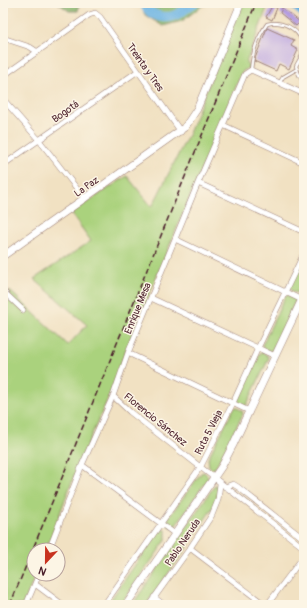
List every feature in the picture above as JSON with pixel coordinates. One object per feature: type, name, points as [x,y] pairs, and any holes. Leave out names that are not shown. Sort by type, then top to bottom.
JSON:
[{"type":"street","name":"La Paz","points":[[3,256],[181,132],[186,127],[197,109],[241,3]]},
{"type":"street","name":"Treinta y Tres","points":[[36,51],[89,15],[95,13],[100,17],[181,132]]},
{"type":"street","points":[[3,38],[30,47],[36,51],[3,76]]},
{"type":"street","points":[[251,70],[304,94]]},
{"type":"street","name":"Enrique Mesa","points":[[51,542],[82,465],[113,396],[128,352],[198,182],[245,74],[251,70]]},
{"type":"street","name":"Bogotá","points":[[3,165],[138,71]]},
{"type":"street","points":[[3,99],[39,140],[85,198]]},
{"type":"street","points":[[223,125],[304,163]]},
{"type":"street","points":[[198,182],[304,232]]},
{"type":"street","points":[[126,605],[214,479],[230,450],[303,297],[286,291],[175,239]]},
{"type":"street","name":"Ruta 5 Vieja","points":[[104,605],[201,466],[233,404],[258,348],[304,253]]},
{"type":"street","points":[[3,291],[23,310]]},
{"type":"street","points":[[151,298],[275,356]]},
{"type":"street","points":[[128,352],[249,411]]},
{"type":"street","name":"Florencio Sánchez","points":[[113,396],[130,412],[201,466],[225,488],[304,548]]},
{"type":"street","points":[[82,465],[175,534]]},
{"type":"street","name":"Pablo Neruda","points":[[149,605],[190,548],[216,507],[220,484]]},
{"type":"street","points":[[225,488],[233,484],[238,487],[304,538]]},
{"type":"street","points":[[190,548],[266,605],[304,556]]},
{"type":"street","points":[[26,605],[35,584],[63,605]]},
{"type":"street","points":[[154,598],[164,605]]},
{"type":"lane","points":[[251,70],[252,52],[260,34],[267,24],[274,22],[288,25],[296,31],[302,42],[302,54],[296,66],[304,83]]},
{"type":"lane","points":[[280,83],[283,77],[297,69]]},
{"type":"green space","points":[[58,3],[79,3],[78,11],[69,11]]},
{"type":"green space","points":[[140,3],[211,3],[202,6],[182,21],[163,26],[145,15]]},
{"type":"green space","points":[[241,3],[269,3],[246,63],[249,65],[248,68],[242,72],[125,352],[111,392],[79,463],[49,542],[26,542],[26,582],[33,582],[23,605],[3,605],[3,297],[10,291],[68,345],[87,325],[34,279],[91,241],[71,213],[127,176],[152,207],[190,131]]},
{"type":"green space","points":[[304,257],[304,283],[299,293],[293,292],[289,287]]},
{"type":"green space","points":[[287,295],[295,299],[295,302],[273,350],[269,351],[263,348],[262,345]]},
{"type":"green space","points":[[262,352],[269,358],[246,406],[242,405],[237,401],[259,354]]},
{"type":"green space","points":[[236,407],[242,411],[243,414],[215,468],[212,469],[209,466],[208,458],[234,408]]},
{"type":"green space","points":[[204,472],[208,476],[207,480],[176,525],[171,527],[166,524],[166,521],[201,473]]},
{"type":"green space","points":[[215,485],[218,486],[218,493],[213,507],[187,547],[146,605],[132,605]]},
{"type":"green space","points":[[160,529],[166,530],[166,540],[120,605],[107,605]]},
{"type":"building","points":[[272,6],[277,8],[272,20],[266,17]]},
{"type":"building","points":[[282,8],[300,22],[296,26],[280,13]]},
{"type":"building","points":[[267,28],[294,40],[291,46],[298,50],[289,69],[279,64],[276,71],[254,61]]},
{"type":"waterway","points":[[144,3],[150,12],[155,15],[165,17],[176,15],[194,3]]},
{"type":"waterway","points":[[292,3],[304,13]]},
{"type":"railway","points":[[10,605],[256,3]]}]
